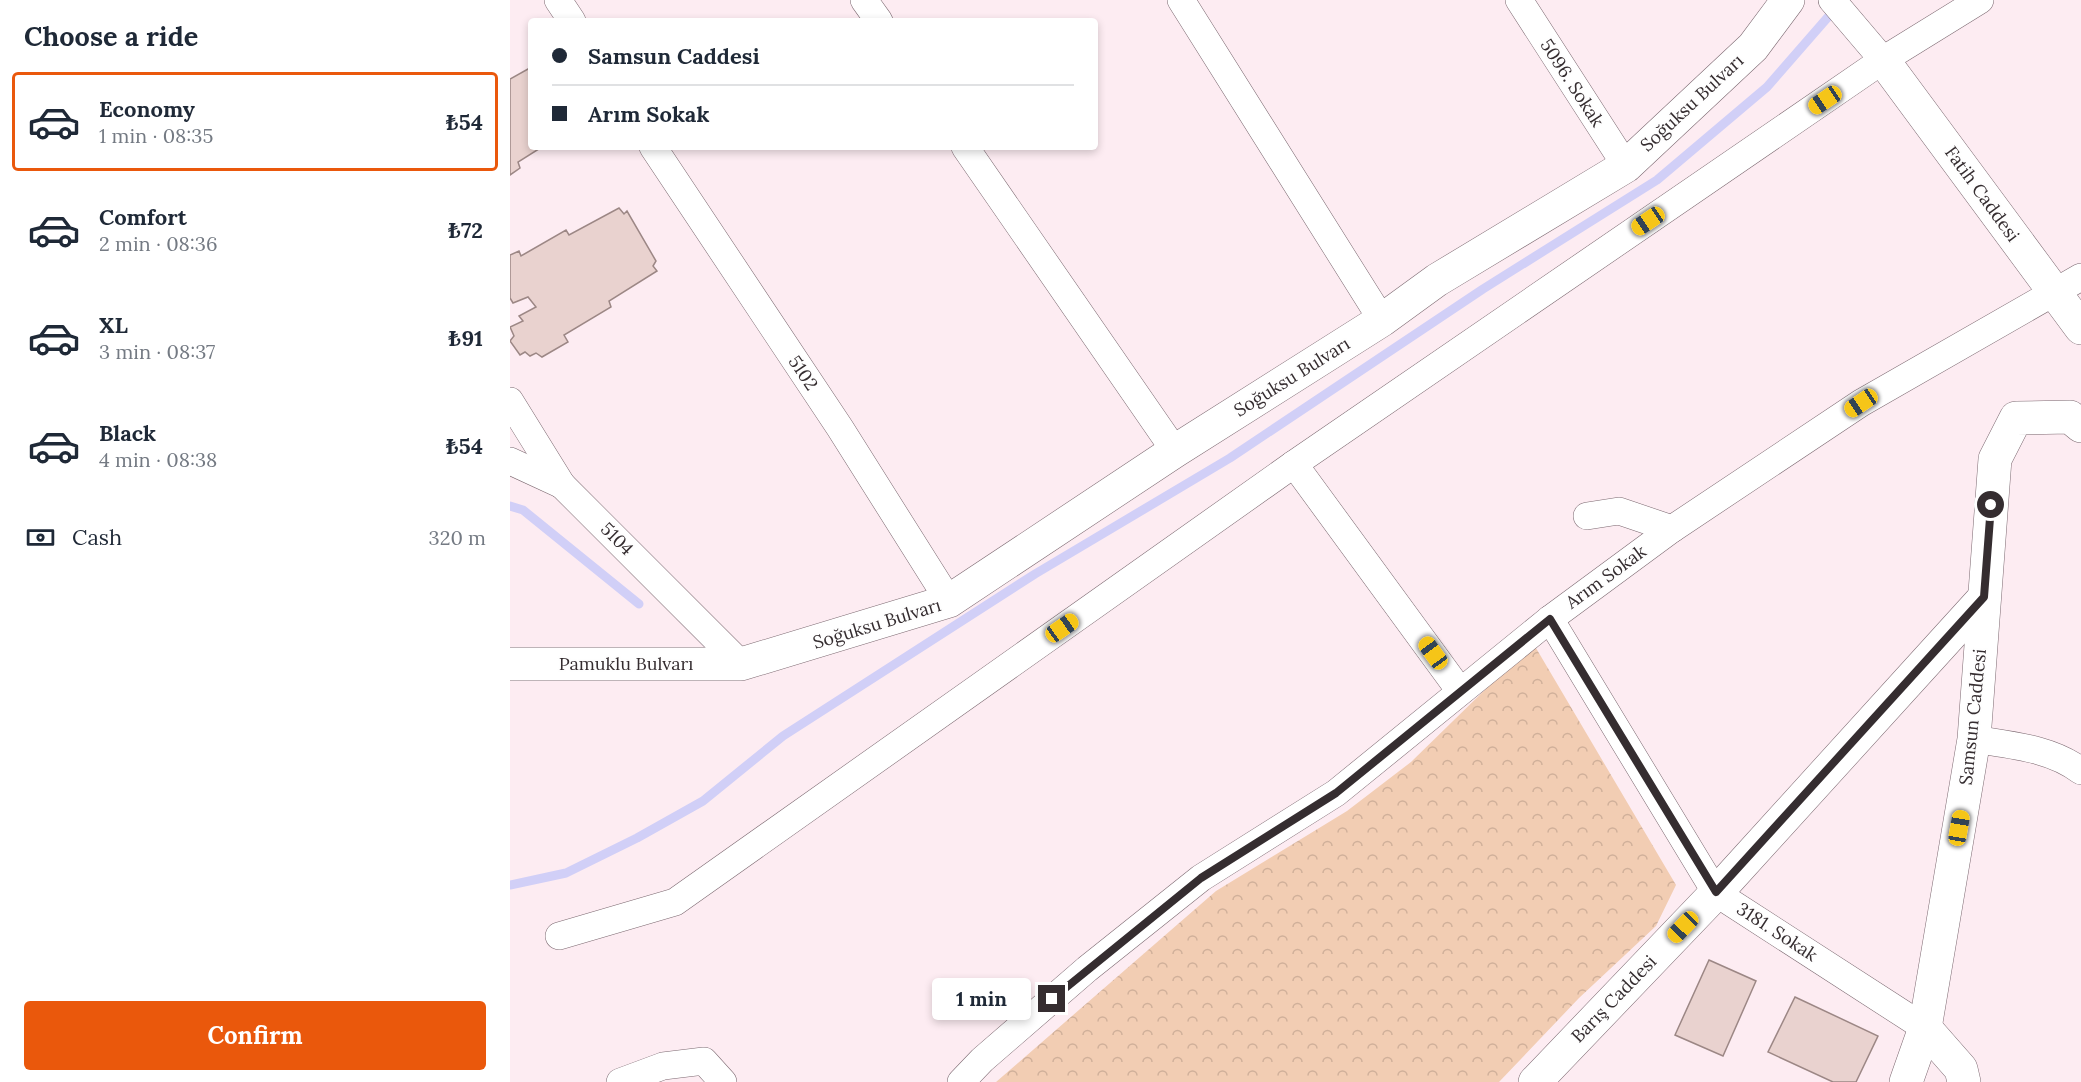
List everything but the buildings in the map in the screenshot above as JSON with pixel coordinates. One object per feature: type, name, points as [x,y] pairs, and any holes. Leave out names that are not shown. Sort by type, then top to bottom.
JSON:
[{"type":"street","points":[[558,0],[570,18]]},
{"type":"street","points":[[864,0],[877,18]]},
{"type":"street","points":[[1181,0],[1382,320]]},
{"type":"street","name":"5096. Sokak","points":[[1519,0],[1626,166]]},
{"type":"street","name":"Soğuksu Bulvarı","points":[[741,664],[949,601],[1175,452],[1382,320],[1437,280],[1626,166],[1753,48],[1788,0]]},
{"type":"street","points":[[1832,0],[1884,60]]},
{"type":"street","points":[[559,936],[675,902],[1294,464],[1884,60],[1980,0]]},
{"type":"street","name":"Fatih Caddesi","points":[[1884,60],[2068,284],[2081,328]]},
{"type":"street","name":"5102","points":[[654,150],[840,428],[949,601]]},
{"type":"street","points":[[967,150],[1175,452]]},
{"type":"street","name":"Arım Sokak","points":[[961,1082],[982,1060],[1087,969],[1201,878],[1336,793],[1550,619],[1672,529],[1861,403],[2068,284]]},
{"type":"street","name":"5104","points":[[510,401],[562,485],[741,664]]},
{"type":"street","name":"Samsun Caddesi","points":[[1906,1082],[1925,1029],[1974,739],[1995,459],[2016,418],[2070,417],[2081,426]]},
{"type":"street","points":[[510,461],[562,485]]},
{"type":"street","points":[[1294,464],[1460,691]]},
{"type":"street","points":[[1587,516],[1619,511],[1672,529]]},
{"type":"street","name":"Barış Caddesi","points":[[1534,1082],[1716,892],[1984,597]]},
{"type":"street","name":"3181. Sokak","points":[[1550,619],[1716,892],[1925,1029]]},
{"type":"street","name":"Pamuklu Bulvarı","points":[[510,664],[741,664]]},
{"type":"street","points":[[1974,739],[2024,747],[2069,762],[2081,771]]},
{"type":"street","points":[[1925,1029],[1961,1069],[1964,1082]]},
{"type":"street","points":[[620,1082],[663,1066],[705,1061],[723,1082]]},
{"type":"green space","points":[[1533,643],[1676,885],[1656,926],[1579,998],[1499,1082],[996,1082],[1216,891],[1347,811],[1411,762]]},
{"type":"waterway","points":[[510,885],[566,873],[637,838],[703,801],[783,736],[1035,574],[1230,458],[1483,289],[1657,180],[1767,87],[1835,9]]},
{"type":"waterway","points":[[510,506],[523,510],[639,604]]},
{"type":"route","points":[[1052,999],[1201,878],[1336,793],[1550,619],[1716,892],[1984,597],[1991,505]]}]
